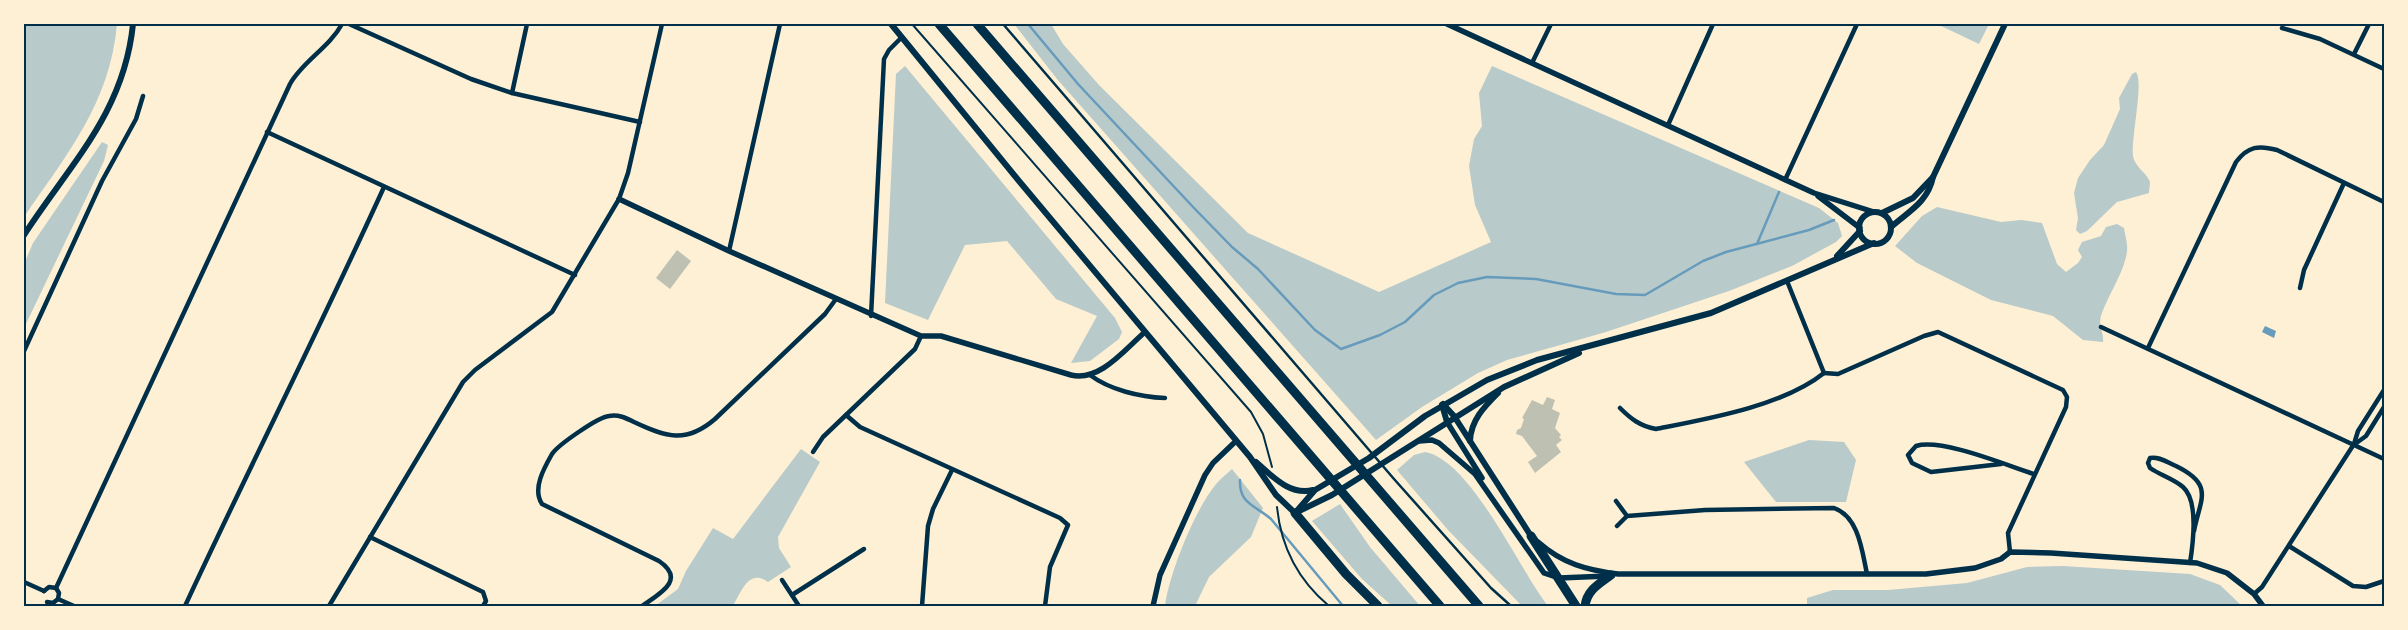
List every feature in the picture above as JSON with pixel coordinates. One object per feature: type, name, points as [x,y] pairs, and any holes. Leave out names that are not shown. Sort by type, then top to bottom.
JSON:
[{"type":"highway","points":[[940,24],[1440,606]]},
{"type":"highway","points":[[977,24],[1479,606]]},
{"type":"highway","points":[[1294,513],[1346,574],[1378,606]]},
{"type":"highway","points":[[1532,536],[1576,606]]},
{"type":"highway","points":[[1586,606],[1587,598],[1593,588],[1615,575]]},
{"type":"main road","points":[[24,235],[76,163],[110,106],[125,68],[133,24]]},
{"type":"main road","points":[[891,24],[1250,457],[1276,495],[1294,513]]},
{"type":"main road","points":[[1294,513],[1315,490],[1369,458],[1442,405],[1508,370],[1711,313],[1835,259],[1874,243],[1879,243],[1888,237],[1891,227],[1926,197],[1930,190],[1933,177],[2005,24]]},
{"type":"main road","points":[[1882,213],[1913,198],[1933,177]]},
{"type":"main road","points":[[1835,259],[1860,230],[1865,216],[1874,212],[1882,213],[1887,217],[1891,227]]},
{"type":"main road","points":[[1860,230],[1865,239],[1874,243]]},
{"type":"main road","points":[[1294,513],[1332,495],[1504,387],[1599,345]]},
{"type":"main road","points":[[1470,442],[1471,429],[1478,416],[1504,387]]},
{"type":"main road","points":[[1442,405],[1455,417],[1532,536]]},
{"type":"main road","points":[[1442,405],[1447,422]]},
{"type":"main road","points":[[1250,457],[1289,488],[1302,492],[1315,490]]},
{"type":"street","points":[[56,588],[293,78],[334,36],[342,24]]},
{"type":"street","points":[[349,24],[471,78],[512,93],[640,122]]},
{"type":"street","points":[[512,93],[527,24]]},
{"type":"street","points":[[330,606],[465,378],[546,318],[557,306],[620,199],[627,179],[662,24]]},
{"type":"street","points":[[729,251],[780,24]]},
{"type":"street","points":[[1447,24],[1814,193],[1874,212]]},
{"type":"street","points":[[1532,63],[1551,24]]},
{"type":"street","points":[[1668,125],[1713,24]]},
{"type":"street","points":[[1785,180],[1857,24]]},
{"type":"street","points":[[2354,54],[2369,24]]},
{"type":"street","points":[[2282,28],[2312,36],[2384,69]]},
{"type":"street","points":[[871,316],[884,59],[889,50],[902,37]]},
{"type":"street","points":[[24,351],[102,181],[136,119],[143,96]]},
{"type":"street","points":[[267,132],[575,275]]},
{"type":"street","points":[[2148,348],[2236,162],[2243,153],[2252,148],[2262,146],[2277,150],[2384,202]]},
{"type":"street","points":[[2300,288],[2304,270],[2344,184]]},
{"type":"street","points":[[185,606],[252,461],[348,267],[384,187]]},
{"type":"street","points":[[1814,193],[1860,230]]},
{"type":"street","points":[[620,199],[871,316],[921,336],[941,336],[1071,375],[1081,377],[1090,375],[1106,366],[1145,332]]},
{"type":"street","points":[[1786,281],[1824,373]]},
{"type":"street","points":[[642,606],[668,587],[671,582],[670,573],[659,561],[542,504],[538,499],[537,488],[552,454],[598,420],[611,415],[623,417],[667,436],[683,436],[699,431],[715,420],[826,314],[836,299]]},
{"type":"street","points":[[2101,327],[2384,459]]},
{"type":"street","points":[[1620,408],[1632,420],[1644,427],[1656,429],[1722,417],[1809,385],[1824,373],[1838,374],[1924,336],[1938,332],[2057,385],[2066,393],[2067,402],[2008,533],[2010,552]]},
{"type":"street","points":[[813,452],[823,436],[915,349],[921,336]]},
{"type":"street","points":[[1090,375],[1102,383],[1144,397],[1165,398]]},
{"type":"street","points":[[2254,594],[2262,587],[2354,444],[2358,432],[2384,390]]},
{"type":"street","points":[[2354,444],[2366,436],[2384,407]]},
{"type":"street","points":[[846,415],[860,427],[1060,518],[1068,525],[1050,567],[1045,606]]},
{"type":"street","points":[[1447,422],[1539,568],[1548,575],[1559,578],[1615,575],[1952,572],[1975,568],[2001,559],[2010,552],[2051,553],[2190,562],[2223,571],[2254,594],[2263,606]]},
{"type":"street","points":[[1413,444],[1425,440],[1439,444],[1471,470],[1490,493]]},
{"type":"street","points":[[1153,606],[1160,576],[1205,476],[1213,463],[1236,441]]},
{"type":"street","points":[[2002,464],[1931,472],[1912,463],[1908,455],[1914,446],[1928,444],[1977,454],[2034,474]]},
{"type":"street","points":[[2190,562],[2194,531],[2202,505],[2202,493],[2197,480],[2188,472],[2158,458],[2150,458],[2148,463],[2150,468],[2182,486],[2188,493],[2194,531]]},
{"type":"street","points":[[922,606],[928,526],[933,509],[952,470]]},
{"type":"street","points":[[1616,501],[1627,516],[1641,517],[1705,510],[1834,508],[1844,512],[1851,520],[1860,545],[1867,574]]},
{"type":"street","points":[[1618,526],[1627,516]]},
{"type":"street","points":[[1532,536],[1568,564],[1587,570],[1615,575]]},
{"type":"street","points":[[370,537],[483,592],[486,601],[483,606]]},
{"type":"street","points":[[2289,546],[2353,586],[2364,587],[2384,581]]},
{"type":"street","points":[[792,595],[864,549]]},
{"type":"street","points":[[782,580],[799,606]]},
{"type":"street","points":[[24,582],[44,591]]},
{"type":"street","points":[[49,587],[56,588],[59,593],[58,599],[53,603],[46,604],[43,598],[44,591],[49,587]]},
{"type":"street","points":[[58,599],[74,606]]},
{"type":"lane","points":[[1003,24],[1394,479],[1486,582],[1511,606]]},
{"type":"path","points":[[912,24],[1251,412],[1263,434],[1272,467]]},
{"type":"path","points":[[1276,504],[1278,522],[1288,556],[1301,578],[1329,606]]},
{"type":"shaded area","points":[[24,24],[117,24],[113,52],[106,79],[96,103],[70,149],[24,217]]},
{"type":"shaded area","points":[[1014,24],[1051,24],[1063,44],[1099,85],[1248,233],[1379,292],[1491,242],[1475,205],[1469,166],[1474,139],[1482,126],[1479,93],[1492,66],[1819,208],[1838,223],[1842,236],[1836,242],[1792,266],[1729,291],[1606,332],[1507,360],[1478,373],[1422,407],[1376,440],[1057,79]]},
{"type":"shaded area","points":[[1937,24],[1989,24],[1979,44]]},
{"type":"shaded area","points":[[905,66],[1115,318],[1122,332],[1119,339],[1090,361],[1071,363],[1097,316],[1056,299],[1007,241],[965,245],[928,320],[885,303],[896,74]]},
{"type":"shaded area","points":[[2136,72],[2139,87],[2133,156],[2150,182],[2149,193],[2117,202],[2087,231],[2080,234],[2076,230],[2078,218],[2074,193],[2078,178],[2090,160],[2104,145],[2120,109],[2119,98],[2132,74]]},
{"type":"shaded area","points":[[102,142],[108,145],[104,161],[24,328],[24,264],[33,243]]},
{"type":"shaded area","points":[[1937,207],[2001,222],[2021,220],[2042,223],[2057,264],[2066,272],[2078,263],[2082,257],[2078,250],[2082,242],[2101,236],[2106,227],[2117,224],[2124,228],[2127,242],[2126,259],[2101,316],[2100,323],[2103,342],[2083,340],[2053,316],[1991,300],[1917,263],[1895,246],[1922,216]]},
{"type":"shaded area","points":[[1809,440],[1844,442],[1856,460],[1846,502],[1776,502],[1744,462]]},
{"type":"shaded area","points":[[801,449],[820,462],[778,537],[779,548],[791,567],[768,582],[761,578],[751,580],[746,584],[733,606],[655,606],[678,589],[686,571],[713,528],[733,539]]},
{"type":"shaded area","points":[[1425,452],[1442,459],[1460,475],[1477,495],[1548,606],[1522,606],[1448,530],[1397,470],[1414,455]]},
{"type":"shaded area","points":[[1232,469],[1263,508],[1251,537],[1209,577],[1195,606],[1165,606],[1172,576],[1193,523],[1210,493]]},
{"type":"shaded area","points":[[1340,504],[1370,547],[1420,606],[1392,606],[1362,579],[1312,521]]},
{"type":"shaded area","points":[[2063,566],[2190,574],[2220,585],[2242,606],[1807,606],[1807,598],[1833,590],[1888,590],[1967,583],[2027,567]]},
{"type":"water","points":[[2265,326],[2276,331],[2274,338],[2262,332]]},
{"type":"building","points":[[677,250],[691,261],[670,289],[656,278]]},
{"type":"building","points":[[1547,397],[1555,400],[1552,409],[1560,413],[1555,428],[1561,435],[1559,437],[1562,440],[1556,445],[1561,452],[1535,473],[1528,462],[1537,456],[1522,436],[1516,434],[1517,430],[1521,428],[1524,419],[1522,418],[1532,400],[1543,405]]},
{"type":"waterway","points":[[1028,24],[1078,84],[1194,208],[1232,247],[1258,269],[1315,330],[1341,349],[1380,335],[1405,322],[1434,295],[1458,283],[1487,277],[1536,279],[1616,294],[1645,295],[1703,261],[1726,252],[1809,230],[1834,220]]},
{"type":"waterway","points":[[1757,244],[1779,192]]},
{"type":"waterway","points":[[1240,480],[1240,488],[1245,499],[1271,519],[1343,606]]}]
